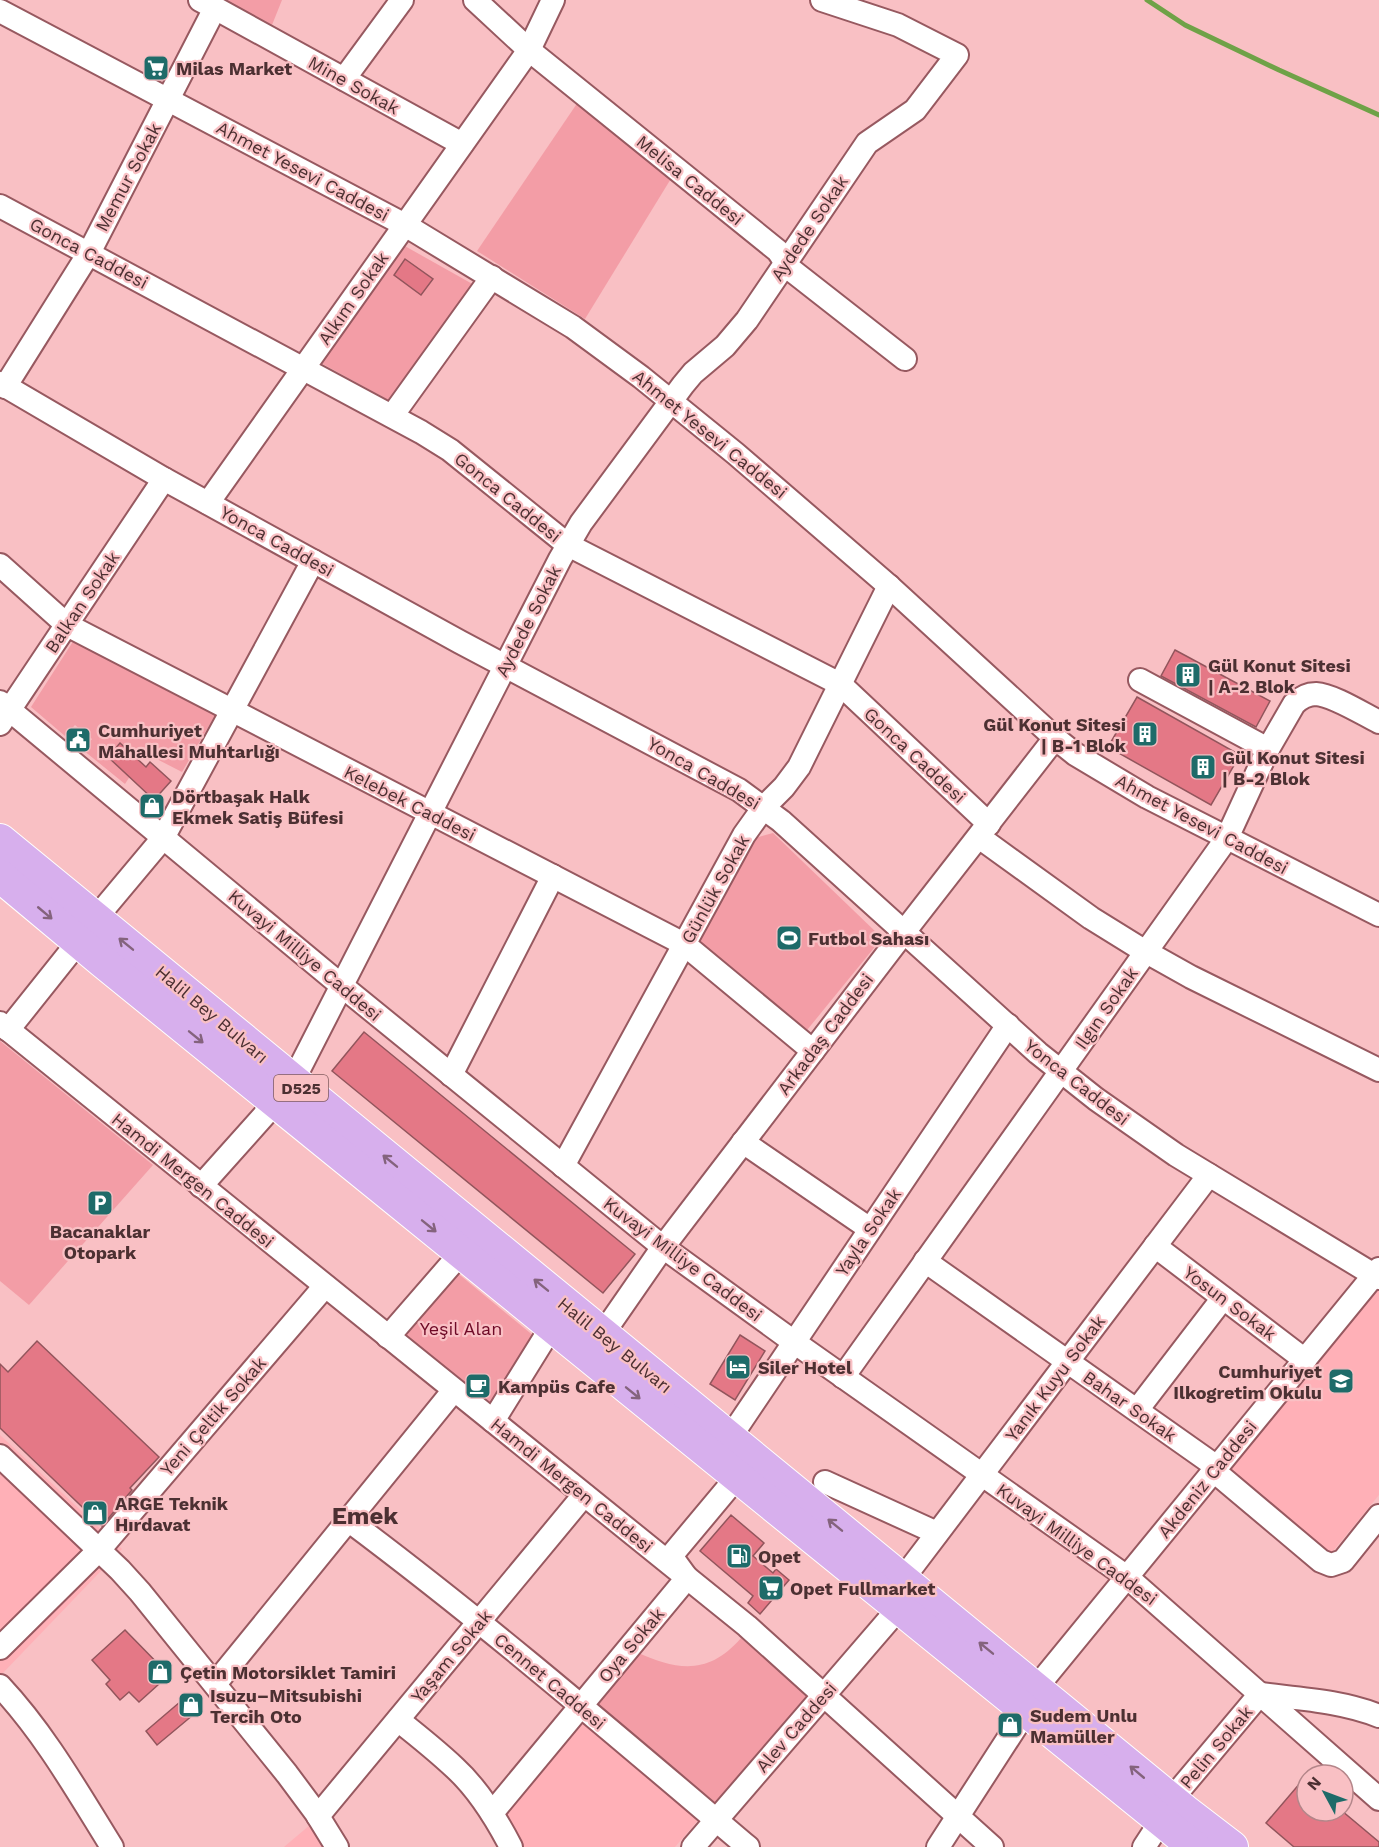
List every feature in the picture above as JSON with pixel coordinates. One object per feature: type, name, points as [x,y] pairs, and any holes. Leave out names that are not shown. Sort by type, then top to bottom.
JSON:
[{"type":"highway","name":"Halil Bey Bulvarı","points":[[0,840],[87,930],[284,1091],[602,1335],[729,1438],[900,1594]]},
{"type":"highway","name":"Halil Bey Bulvarı","points":[[0,876],[87,930]]},
{"type":"highway","name":"Halil Bey Bulvarı","points":[[284,1091],[461,1253],[737,1477],[900,1594],[1031,1700],[1159,1823],[1194,1847]]},
{"type":"highway","name":"Halil Bey Bulvarı","points":[[1159,1823],[1232,1847]]},
{"type":"street","points":[[344,79],[402,0]]},
{"type":"street","name":"Melisa Caddesi","points":[[476,0],[529,50],[778,251],[790,269],[905,359]]},
{"type":"street","name":"Alkım Sokak","points":[[208,503],[529,50],[554,0]]},
{"type":"street","name":"Aydede Sokak","points":[[201,1186],[284,1091],[342,986],[505,666],[581,523],[670,401],[693,373],[716,355],[736,334],[867,143],[915,110],[957,55],[898,25],[822,0]]},
{"type":"street","name":"Mine Sokak","points":[[208,4],[462,144]]},
{"type":"street","name":"Memur Sokak","points":[[3,385],[89,253],[169,99],[208,4]]},
{"type":"street","name":"Ahmet Yesevi Caddesi","points":[[4,11],[405,225],[573,327],[634,371],[736,454],[889,586],[1075,754],[1147,797],[1379,915]]},
{"type":"street","name":"Gonca Caddesi","points":[[0,206],[392,416],[450,450],[568,545],[840,684],[984,830],[1091,918],[1191,977],[1379,1070]]},
{"type":"street","points":[[392,416],[492,277]]},
{"type":"street","name":"Yonca Caddesi","points":[[3,385],[164,479],[505,666],[739,790],[764,807],[1061,1072],[1140,1131],[1209,1175],[1378,1274]]},
{"type":"street","name":"Balkan Sokak","points":[[3,712],[67,625],[164,479]]},
{"type":"street","points":[[4,1027],[164,838],[314,561]]},
{"type":"street","name":"Kelebek Caddesi","points":[[0,566],[67,625],[684,944],[813,1051]]},
{"type":"street","name":"Günlük Sokak","points":[[563,1166],[744,835],[764,807],[784,787],[799,767],[889,586]]},
{"type":"street","points":[[1140,680],[1268,749]]},
{"type":"street","name":"Ilgın Sokak","points":[[843,1377],[1227,838],[1268,749],[1294,704],[1300,698],[1317,694],[1379,722]]},
{"type":"street","name":"Kuvayi Milliye Caddesi","points":[[3,712],[164,838],[663,1247],[1127,1577],[1379,1799]]},
{"type":"street","name":"Arkadaş Caddesi","points":[[602,1335],[663,1247],[1055,738]]},
{"type":"street","points":[[451,1075],[553,876]]},
{"type":"street","name":"Yayla Sokak","points":[[729,1438],[1008,1026]]},
{"type":"street","name":"Hamdi Mergen Caddesi","points":[[4,1027],[747,1626],[992,1847]]},
{"type":"street","points":[[743,1142],[870,1229]]},
{"type":"street","name":"Yanık Kuyu Sokak","points":[[900,1594],[937,1533],[1209,1175]]},
{"type":"street","name":"Yosun Sokak","points":[[1155,1246],[1305,1360]]},
{"type":"street","points":[[388,1337],[461,1253]]},
{"type":"street","name":"Bahar Sokak","points":[[925,1261],[1137,1410],[1216,1469],[1322,1561],[1331,1565],[1343,1561],[1379,1516]]},
{"type":"street","name":"Akdeniz Caddesi","points":[[938,1847],[1031,1700],[1127,1577],[1378,1274]]},
{"type":"street","name":"Yeni Çeltik Sokak","points":[[0,1648],[99,1550],[325,1286]]},
{"type":"street","points":[[1137,1410],[1223,1298]]},
{"type":"street","points":[[493,1421],[552,1326]]},
{"type":"street","points":[[215,1684],[454,1390]]},
{"type":"street","points":[[0,1456],[140,1592],[287,1774],[318,1816],[337,1847]]},
{"type":"street","points":[[687,1578],[670,1556],[737,1477]]},
{"type":"street","points":[[825,1482],[937,1533]]},
{"type":"street","name":"Yaşam Sokak","points":[[318,1816],[584,1495]]},
{"type":"street","name":"Cennet Caddesi","points":[[348,1520],[479,1621],[748,1847]]},
{"type":"street","name":"Oya Sokak","points":[[492,1813],[687,1578]]},
{"type":"street","name":"Alev Caddesi","points":[[693,1847],[824,1695],[900,1594]]},
{"type":"street","points":[[0,1686],[41,1734],[112,1847]]},
{"type":"street","points":[[1260,1694],[1335,1704],[1379,1716]]},
{"type":"street","name":"Pelin Sokak","points":[[1159,1823],[1260,1694]]},
{"type":"street","points":[[398,1720],[455,1768],[492,1813],[511,1847]]},
{"type":"shaded area","name":"Cumhuriyet Ilkogretim Okulu","points":[[1379,1289],[1379,1495],[1329,1556],[1228,1473]]},
{"type":"shaded area","points":[[0,1435],[122,1549],[0,1676]]},
{"type":"shaded area","points":[[580,1717],[700,1818],[675,1847],[520,1847],[502,1812]]},
{"type":"shaded area","points":[[310,1825],[324,1847],[284,1847]]},
{"type":"green space","points":[[223,0],[282,0],[272,25]]},
{"type":"green space","points":[[578,102],[672,177],[585,319],[477,251]]},
{"type":"green space","points":[[403,245],[476,286],[392,402],[319,362]]},
{"type":"green space","points":[[74,640],[217,712],[182,772],[145,753],[125,784],[83,750],[92,739],[75,725],[65,736],[31,707]]},
{"type":"green space","name":"Futbol Sahası","points":[[773,833],[878,934],[878,943],[803,1035],[695,946],[755,838]]},
{"type":"green space","points":[[0,1041],[153,1165],[29,1305],[0,1281]]},
{"type":"green space","name":"Yeşil Alan","points":[[455,1271],[535,1337],[491,1405],[402,1332]]},
{"type":"green space","points":[[741,1638],[809,1696],[715,1804],[593,1703],[636,1652],[666,1663],[692,1666],[705,1664],[717,1658]]},
{"type":"building","points":[[405,259],[433,279],[421,295],[394,275]]},
{"type":"building","points":[[1175,650],[1270,701],[1256,727],[1161,676]]},
{"type":"building","points":[[1137,697],[1240,755],[1211,805],[1108,747]]},
{"type":"building","name":"Cumhuriyet Mahallesi Muhtarlığı","points":[[76,729],[89,739],[79,750],[67,740]]},
{"type":"building","points":[[120,743],[146,767],[150,762],[171,781],[154,800],[108,757]]},
{"type":"building","points":[[364,1032],[635,1254],[603,1293],[332,1071]]},
{"type":"building","name":"Siler Hotel","points":[[740,1335],[765,1351],[735,1400],[710,1384]]},
{"type":"building","points":[[37,1341],[159,1457],[130,1488],[132,1490],[102,1526],[0,1428],[0,1364],[8,1372]]},
{"type":"building","points":[[731,1515],[764,1543],[753,1556],[773,1573],[776,1569],[789,1580],[760,1614],[748,1603],[753,1596],[700,1551]]},
{"type":"building","points":[[125,1630],[169,1675],[139,1702],[129,1692],[120,1700],[106,1684],[110,1680],[92,1660]]},
{"type":"building","points":[[187,1696],[199,1710],[157,1745],[146,1731]]},
{"type":"building","points":[[1295,1789],[1295,1823],[1355,1822],[1379,1842],[1379,1847],[1294,1847],[1266,1823]]},
{"type":"waterway","points":[[1147,0],[1185,25],[1379,115]]},
{"type":"place","name":"Milas Market","points":[[156,68]]},
{"type":"place","name":"Gül Konut Sitesi | A-2 Blok","points":[[1188,675]]},
{"type":"place","name":"Gül Konut Sitesi | B-1 Blok","points":[[1145,734]]},
{"type":"place","name":"Cumhuriyet Mahallesi Muhtarlığı","points":[[78,740]]},
{"type":"place","name":"Gül Konut Sitesi | B-2 Blok","points":[[1203,767]]},
{"type":"place","name":"Dörtbaşak Halk Ekmek Satiş Büfesi","points":[[152,806]]},
{"type":"place","name":"Futbol Sahası","points":[[789,938]]},
{"type":"place","name":"Bacanaklar Otopark","points":[[100,1203]]},
{"type":"place","name":"Siler Hotel","points":[[738,1367]]},
{"type":"place","name":"Cumhuriyet Ilkogretim Okulu","points":[[1341,1381]]},
{"type":"place","name":"Kampüs Cafe","points":[[478,1386]]},
{"type":"place","name":"ARGE Teknik Hırdavat","points":[[95,1513]]},
{"type":"place","name":"Opet","points":[[739,1556]]},
{"type":"place","name":"Opet Fullmarket","points":[[771,1588]]},
{"type":"place","name":"Çetin Motorsiklet Tamiri","points":[[160,1672]]},
{"type":"place","name":"Isuzu–Mitsubishi Tercih Oto","points":[[191,1705]]},
{"type":"place","name":"Sudem Unlu Mamüller","points":[[1010,1725]]},
{"type":"district","name":"Emek","points":[[365,1516]]}]
